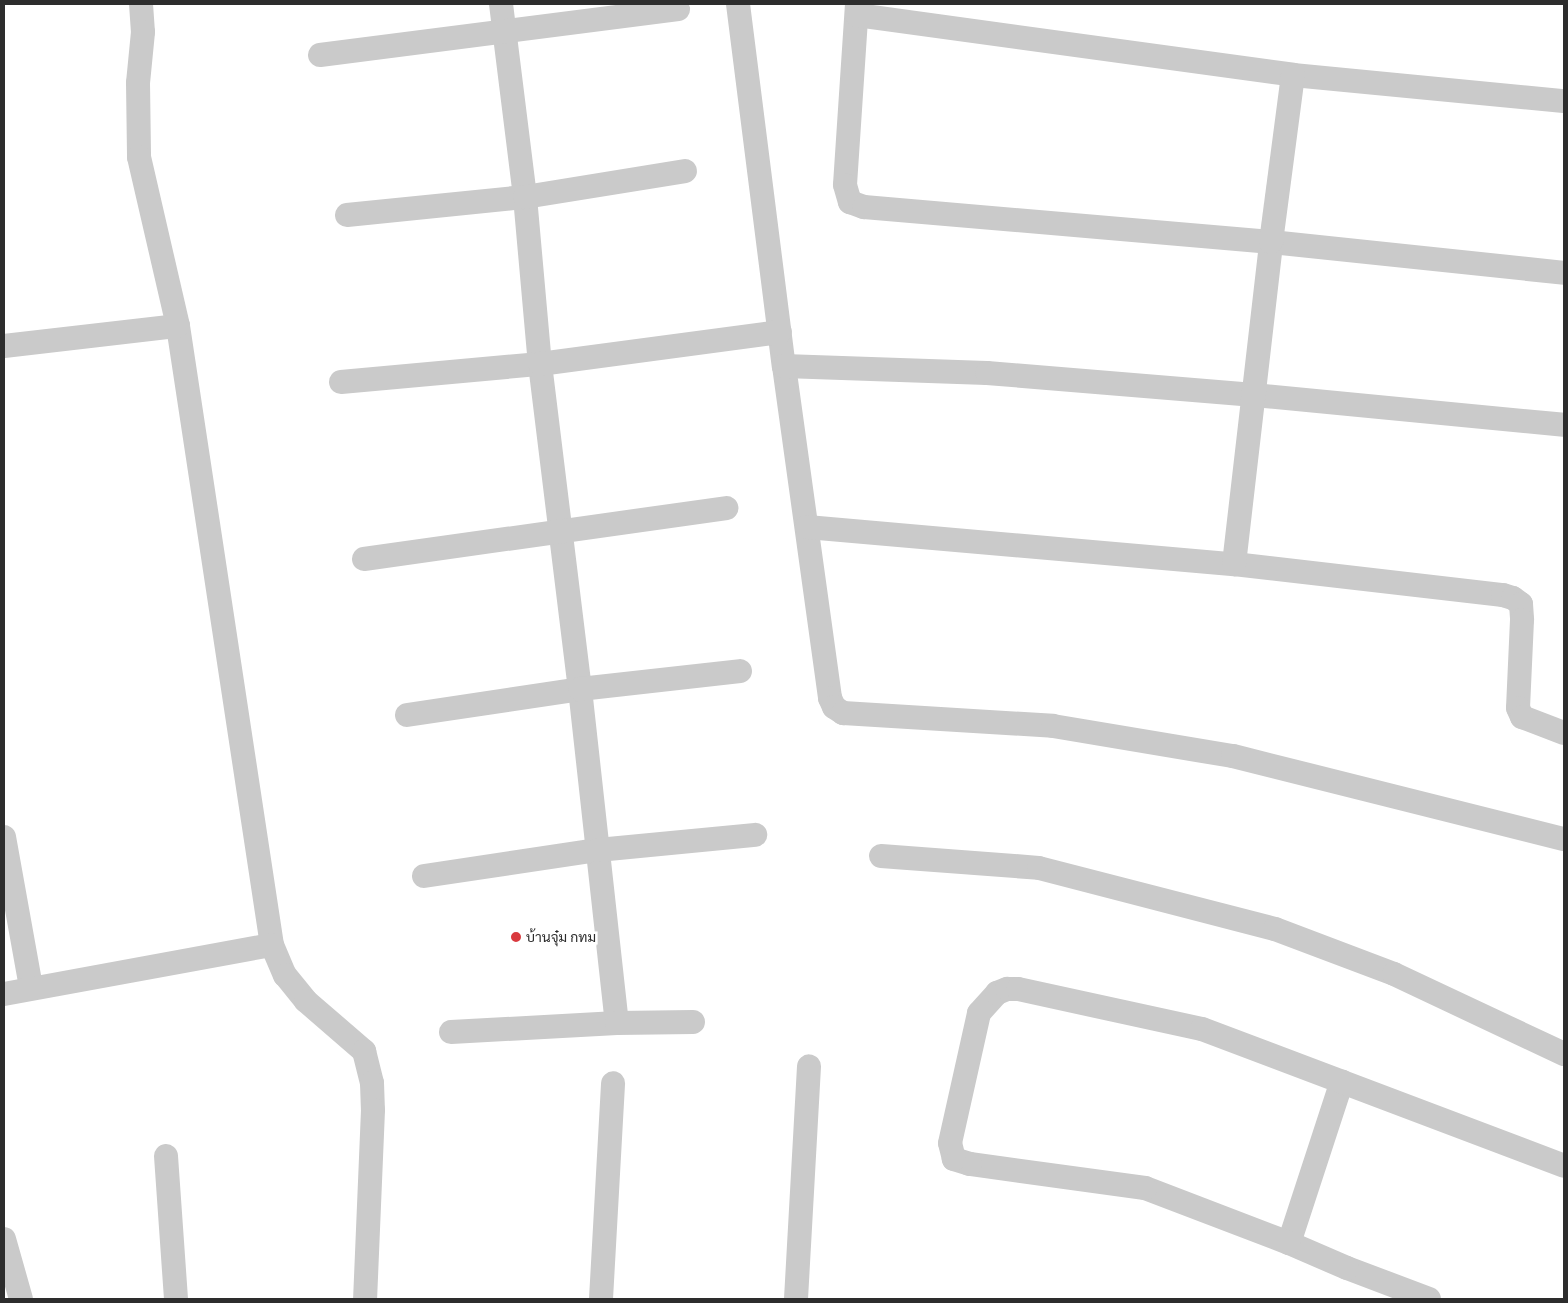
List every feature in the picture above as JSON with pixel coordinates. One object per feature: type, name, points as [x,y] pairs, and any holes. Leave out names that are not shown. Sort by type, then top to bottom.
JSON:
[{"type":"street","points":[[141,4],[143,32],[138,82],[139,157],[178,326],[272,945],[285,975],[306,1001],[364,1051],[372,1083],[373,1110],[365,1299]]},
{"type":"street","points":[[502,4],[525,197],[540,364],[559,531],[580,689],[617,1023]]},
{"type":"street","points":[[738,4],[784,366],[830,698],[834,707],[843,712],[1053,726],[1233,756],[1564,839]]},
{"type":"street","points":[[320,55],[504,33],[678,9]]},
{"type":"street","points":[[1564,100],[1293,75],[857,10],[845,185],[850,202],[864,207],[1271,242],[1564,273]]},
{"type":"street","points":[[1234,564],[1271,242],[1293,75]]},
{"type":"street","points":[[347,216],[525,197],[685,171]]},
{"type":"street","points":[[4,346],[178,326]]},
{"type":"street","points":[[341,382],[540,364],[780,332]]},
{"type":"street","points":[[784,366],[986,373],[1254,395],[1564,425]]},
{"type":"street","points":[[364,559],[726,508]]},
{"type":"street","points":[[807,527],[1234,564],[1513,598],[1521,604],[1522,620],[1518,708],[1522,717],[1564,733]]},
{"type":"street","points":[[407,715],[580,689],[740,671]]},
{"type":"street","points":[[424,876],[598,850],[755,835]]},
{"type":"street","points":[[4,838],[31,987]]},
{"type":"street","points":[[880,856],[1040,868],[1275,929],[1394,974],[1564,1054]]},
{"type":"street","points":[[4,994],[31,987],[272,945]]},
{"type":"street","points":[[1429,1299],[1346,1268],[1289,1242],[1145,1188],[970,1164],[954,1159],[950,1143],[979,1013],[997,992],[1007,989],[1018,989],[1202,1029],[1564,1166]]},
{"type":"street","points":[[451,1032],[617,1023],[693,1022]]},
{"type":"street","points":[[796,1299],[809,1066]]},
{"type":"street","points":[[1289,1242],[1342,1081]]},
{"type":"street","points":[[601,1299],[614,1083]]},
{"type":"street","points":[[166,1156],[176,1299]]},
{"type":"street","points":[[4,1239],[21,1299]]},
{"type":"place","name":"บ้านจุ๋ม กทม","points":[[516,937]]}]
